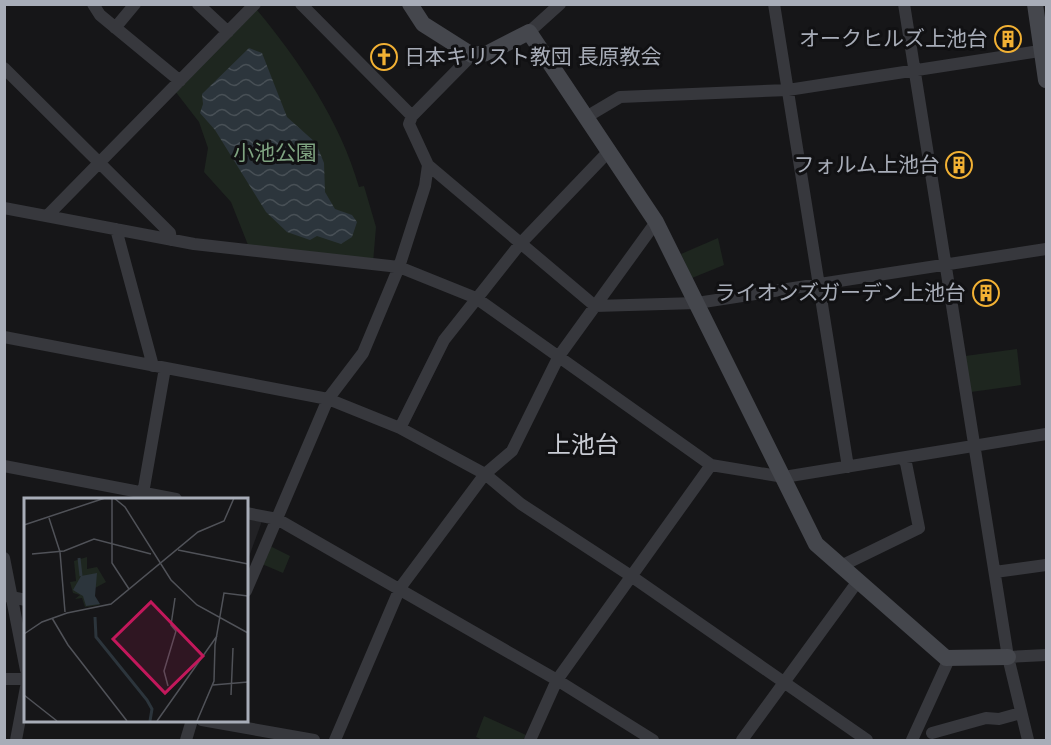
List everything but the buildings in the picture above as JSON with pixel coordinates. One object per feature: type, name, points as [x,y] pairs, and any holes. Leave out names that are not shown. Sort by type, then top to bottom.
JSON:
[{"type":"street","points":[[93,4],[100,15],[180,81]]},
{"type":"street","points":[[115,28],[135,4]]},
{"type":"street","points":[[198,4],[228,32]]},
{"type":"street","points":[[47,216],[255,4]]},
{"type":"street","points":[[301,4],[412,116]]},
{"type":"street","points":[[410,4],[423,24],[471,55]]},
{"type":"street","points":[[560,4],[529,32],[488,53],[471,55],[412,116],[409,124],[428,165],[595,306],[697,303],[1047,249]]},
{"type":"street","points":[[774,4],[848,467]]},
{"type":"street","points":[[904,4],[1008,657],[1028,741]]},
{"type":"street","points":[[1035,4],[1047,80]]},
{"type":"street","points":[[529,32],[588,116],[656,222],[816,544],[949,659],[1047,655]]},
{"type":"street","points":[[588,116],[620,97],[788,90],[1044,51]]},
{"type":"street","points":[[4,68],[170,233],[171,240]]},
{"type":"street","points":[[400,428],[444,340],[520,244],[610,150]]},
{"type":"street","points":[[248,586],[328,399],[363,353],[399,267],[425,186],[428,165]]},
{"type":"street","points":[[4,208],[171,240],[399,267],[476,298],[711,465],[784,477],[1047,434]]},
{"type":"street","points":[[335,741],[399,588],[485,474],[512,451],[559,356],[656,222]]},
{"type":"street","points":[[116,229],[159,367],[142,496]]},
{"type":"street","points":[[4,337],[328,399],[400,428],[485,474],[521,504],[631,576],[867,741]]},
{"type":"street","points":[[841,566],[919,528],[906,463],[902,458]]},
{"type":"street","points":[[530,741],[557,680],[711,465]]},
{"type":"street","points":[[4,466],[142,496],[165,498]]},
{"type":"street","points":[[248,513],[277,519],[557,680],[653,741]]},
{"type":"street","points":[[4,558],[8,597],[24,662]]},
{"type":"street","points":[[995,572],[1047,565]]},
{"type":"street","points":[[742,741],[858,581]]},
{"type":"street","points":[[8,597],[24,600]]},
{"type":"street","points":[[912,741],[949,659]]},
{"type":"street","points":[[4,679],[24,679]]},
{"type":"street","points":[[16,741],[24,698]]},
{"type":"street","points":[[932,733],[986,718],[1022,713]]},
{"type":"street","points":[[186,741],[192,721]]},
{"type":"street","points":[[207,721],[314,741]]},
{"type":"shaded area","points":[[248,515],[263,518],[248,559]]},
{"type":"green space","name":"小池公園","points":[[257,10],[317,93],[341,139],[359,187],[364,186],[376,227],[373,263],[250,250],[231,202],[204,172],[208,148],[199,122],[175,91]]},
{"type":"green space","points":[[718,238],[724,265],[692,278],[681,254]]},
{"type":"green space","points":[[1017,349],[1021,385],[971,392],[965,356]]},
{"type":"green space","points":[[270,546],[290,556],[283,573],[262,564]]},
{"type":"green space","points":[[484,716],[526,735],[523,740],[483,740],[476,737]]},
{"type":"water","points":[[249,48],[262,53],[287,117],[316,143],[324,163],[325,192],[335,209],[352,215],[357,222],[352,237],[341,244],[317,236],[310,240],[287,232],[266,212],[215,130],[200,113],[203,104],[202,94]]},
{"type":"place","name":"オークヒルズ上池台","points":[[1008,39]]},
{"type":"place","name":"日本キリスト教団 長原教会","points":[[384,57]]},
{"type":"place","name":"フォルム上池台","points":[[959,165]]},
{"type":"place","name":"ライオンズガーデン上池台","points":[[986,293]]},
{"type":"district","name":"上池台","points":[[583,445]]}]
